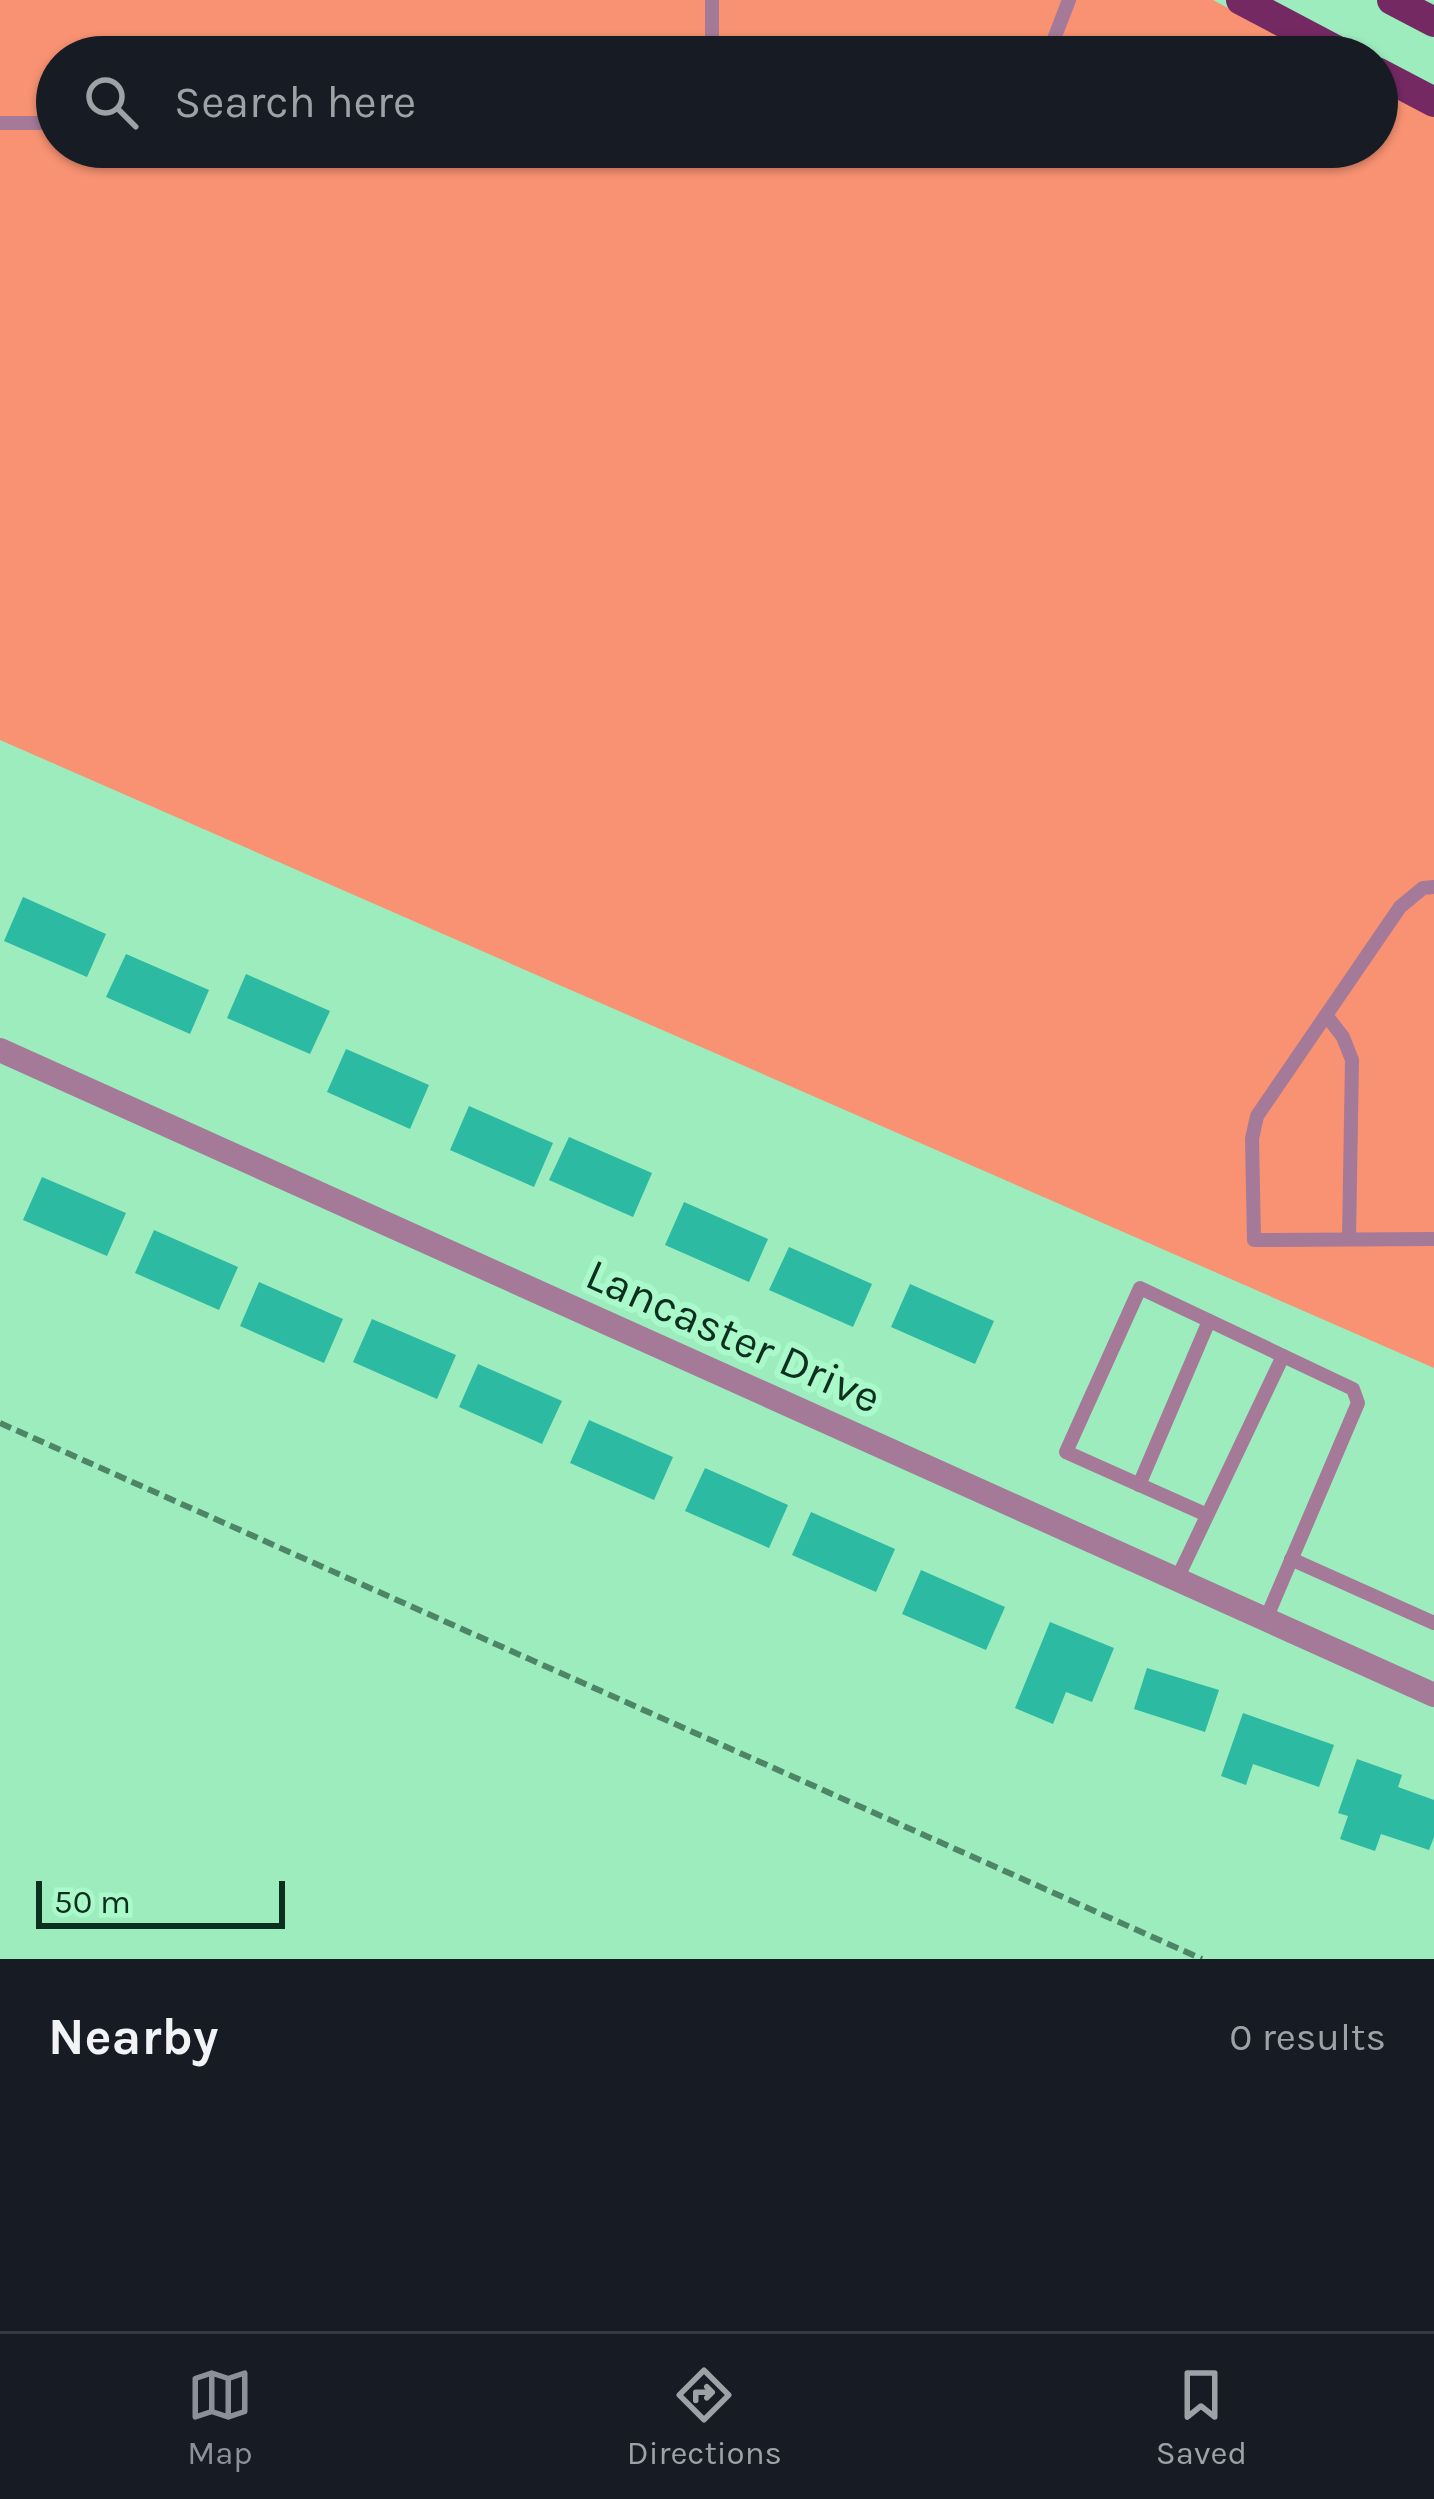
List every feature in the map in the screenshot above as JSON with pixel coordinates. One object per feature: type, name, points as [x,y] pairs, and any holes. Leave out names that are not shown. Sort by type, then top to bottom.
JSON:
[{"type":"main road","points":[[1241,0],[1309,36]]},
{"type":"main road","points":[[1392,0],[1432,20]]},
{"type":"main road","points":[[1398,83],[1434,102]]},
{"type":"street","name":"Lancaster Drive","points":[[0,1050],[1434,1695]]},
{"type":"lane","points":[[712,0],[712,36]]},
{"type":"lane","points":[[1055,36],[1069,0]]},
{"type":"lane","points":[[0,123],[36,123]]},
{"type":"lane","points":[[1434,886],[1423,888],[1400,907],[1257,1116],[1252,1139],[1254,1240],[1434,1239]]},
{"type":"lane","points":[[1326,1016],[1343,1037],[1352,1060],[1349,1239]]},
{"type":"lane","points":[[1207,1515],[1066,1452],[1139,1288],[1353,1388],[1358,1403],[1266,1619]]},
{"type":"lane","points":[[1139,1485],[1209,1322]]},
{"type":"lane","points":[[1177,1580],[1282,1356]]},
{"type":"lane","points":[[1291,1558],[1434,1624]]},
{"type":"path","points":[[0,1424],[1202,1959]]},
{"type":"shaded area","points":[[0,0],[1213,0],[1281,36],[36,36],[36,168],[1398,168],[1398,97],[1434,116],[1434,1368],[0,740]]},
{"type":"building","points":[[23,897],[106,934],[87,977],[4,941]]},
{"type":"building","points":[[126,954],[209,990],[190,1034],[106,997]]},
{"type":"building","points":[[246,974],[330,1011],[310,1054],[227,1018]]},
{"type":"building","points":[[346,1049],[429,1085],[410,1129],[327,1092]]},
{"type":"building","points":[[469,1106],[553,1143],[534,1187],[450,1150]]},
{"type":"building","points":[[569,1137],[652,1173],[633,1217],[549,1180]]},
{"type":"building","points":[[42,1177],[126,1213],[107,1256],[23,1220]]},
{"type":"building","points":[[684,1202],[768,1239],[749,1282],[665,1245]]},
{"type":"building","points":[[154,1230],[238,1267],[219,1310],[135,1273]]},
{"type":"building","points":[[789,1247],[872,1284],[853,1327],[769,1290]]},
{"type":"building","points":[[259,1282],[343,1319],[324,1363],[240,1326]]},
{"type":"building","points":[[910,1284],[994,1321],[975,1364],[891,1327]]},
{"type":"building","points":[[372,1319],[456,1355],[437,1399],[353,1362]]},
{"type":"building","points":[[478,1364],[562,1401],[542,1444],[459,1407]]},
{"type":"building","points":[[589,1420],[673,1457],[654,1500],[570,1463]]},
{"type":"building","points":[[705,1468],[788,1505],[769,1548],[685,1511]]},
{"type":"building","points":[[811,1512],[895,1549],[876,1592],[792,1555]]},
{"type":"building","points":[[921,1570],[1005,1607],[986,1650],[902,1614]]},
{"type":"building","points":[[1050,1622],[1114,1648],[1092,1702],[1066,1692],[1053,1724],[1015,1708]]},
{"type":"building","points":[[1147,1668],[1219,1690],[1205,1732],[1134,1709]]},
{"type":"building","points":[[1243,1713],[1334,1745],[1319,1787],[1253,1764],[1246,1785],[1221,1776]]},
{"type":"building","points":[[1357,1759],[1402,1775],[1398,1787],[1434,1800],[1434,1837],[1429,1850],[1381,1834],[1375,1851],[1340,1839],[1348,1816],[1338,1813]]}]
